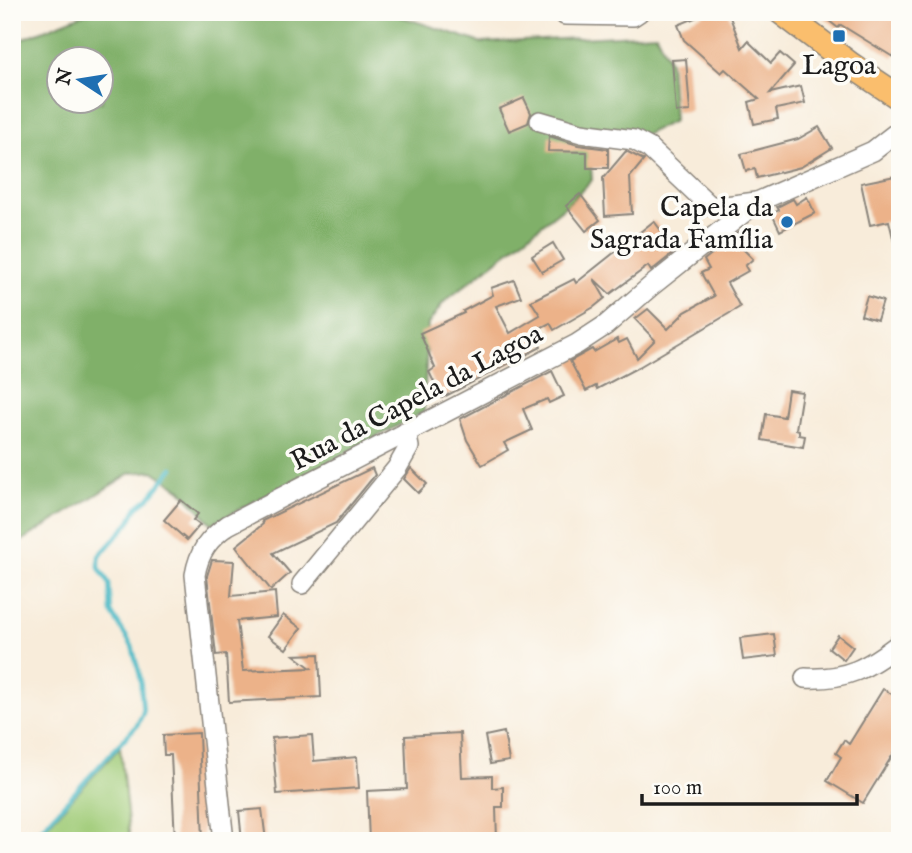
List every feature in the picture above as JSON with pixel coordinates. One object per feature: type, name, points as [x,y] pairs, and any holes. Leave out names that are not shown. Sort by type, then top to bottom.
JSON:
[{"type":"main road","points":[[781,12],[900,98]]},
{"type":"street","points":[[565,12],[565,15],[633,16],[639,13]]},
{"type":"street","points":[[540,121],[581,133],[634,140],[649,148],[709,205],[718,207],[757,202]]},
{"type":"street","name":"Rua da Capela da Lagoa","points":[[224,841],[195,575],[198,559],[210,539],[228,525],[577,344],[757,202],[873,151],[900,130]]},
{"type":"street","points":[[302,584],[397,468],[409,447],[406,432]]},
{"type":"street","points":[[805,678],[826,679],[851,674],[900,643]]},
{"type":"green space","points":[[89,12],[397,12],[399,16],[482,43],[656,34],[670,62],[674,121],[644,135],[589,134],[592,180],[567,205],[444,302],[428,324],[424,412],[212,524],[181,490],[153,471],[131,473],[12,547],[12,43]]},
{"type":"green space","points":[[120,747],[130,841],[34,841],[40,833]]},
{"type":"building","points":[[709,12],[728,12],[742,48],[748,41],[771,63],[780,53],[794,65],[770,93],[801,86],[805,103],[776,109],[778,119],[754,124],[749,102],[759,99],[725,69],[721,73],[684,40],[678,25]]},
{"type":"building","points":[[818,12],[886,12],[900,21],[900,47],[893,57],[841,25],[838,28]]},
{"type":"building","points":[[686,59],[690,111],[676,112],[672,60]]},
{"type":"building","points":[[524,98],[531,113],[528,123],[509,131],[499,109]]},
{"type":"building","points":[[819,127],[832,148],[801,167],[757,178],[755,169],[746,171],[741,154],[798,139]]},
{"type":"building","points":[[549,136],[578,145],[608,149],[608,168],[587,168],[587,152],[548,151]]},
{"type":"building","points":[[626,151],[644,160],[630,177],[632,214],[605,216],[603,178]]},
{"type":"building","points":[[900,175],[900,245],[895,246],[889,221],[870,225],[861,183]]},
{"type":"building","points":[[580,194],[600,220],[586,231],[566,206]]},
{"type":"building","name":"Capela da Sagrada Família","points":[[807,197],[815,213],[780,231],[772,214],[779,210],[777,207],[793,199],[796,204]]},
{"type":"building","points":[[654,221],[676,251],[651,271],[648,266],[610,294],[594,279],[605,298],[594,307],[554,330],[550,323],[534,331],[541,347],[442,398],[429,372],[435,368],[420,333],[464,313],[463,311],[493,295],[491,288],[514,280],[521,297],[496,306],[510,333],[540,315],[531,301],[574,279],[576,283]]},
{"type":"building","points":[[739,232],[747,245],[743,249],[753,259],[745,266],[748,271],[727,283],[740,307],[639,367],[597,389],[596,386],[586,391],[570,361],[617,339],[619,343],[627,339],[637,358],[655,340],[635,319],[648,309],[668,329],[685,312],[714,296],[701,273],[709,269],[704,260]]},
{"type":"building","points":[[553,243],[563,260],[542,272],[532,256]]},
{"type":"building","points":[[867,296],[883,301],[877,320],[861,315]]},
{"type":"building","points":[[552,371],[564,396],[549,403],[547,399],[523,409],[532,430],[504,443],[508,450],[482,465],[467,440],[460,419]]},
{"type":"building","points":[[788,390],[802,392],[796,429],[799,430],[799,435],[805,436],[803,447],[762,440],[766,414],[784,417]]},
{"type":"building","points":[[372,468],[375,475],[336,523],[273,553],[290,573],[271,590],[236,546],[263,524],[262,521]]},
{"type":"building","points":[[411,468],[427,484],[418,493],[404,479]]},
{"type":"building","points":[[181,500],[198,514],[193,520],[200,525],[187,540],[164,520]]},
{"type":"building","points":[[212,560],[234,561],[231,596],[275,592],[277,617],[237,621],[243,671],[311,668],[294,655],[319,654],[321,697],[229,702],[226,654],[216,655],[207,576]]},
{"type":"building","points":[[283,615],[301,628],[286,649],[268,636]]},
{"type":"building","points":[[774,634],[777,656],[743,660],[740,638]]},
{"type":"building","points":[[838,635],[853,647],[844,660],[829,648]]},
{"type":"building","points":[[883,689],[900,699],[900,743],[863,803],[827,781],[841,757],[836,753],[844,740],[849,744]]},
{"type":"building","points":[[504,732],[509,761],[490,764],[485,736]]},
{"type":"building","points":[[199,733],[203,841],[175,841],[171,755],[164,755],[163,735]]},
{"type":"building","points":[[460,733],[462,777],[492,776],[492,788],[503,787],[503,807],[496,807],[497,841],[369,841],[367,791],[407,789],[405,736]]},
{"type":"building","points":[[312,735],[314,761],[357,757],[359,788],[277,794],[272,738]]},
{"type":"building","points":[[262,809],[266,841],[242,841],[239,811]]},
{"type":"waterway","points":[[30,841],[137,725],[143,713],[140,676],[132,646],[111,612],[109,583],[99,568],[99,556],[129,523],[137,507],[149,498],[173,468]]},
{"type":"place","name":"Lagoa","points":[[839,36]]},
{"type":"place","name":"Capela da Sagrada Família","points":[[787,222]]}]
